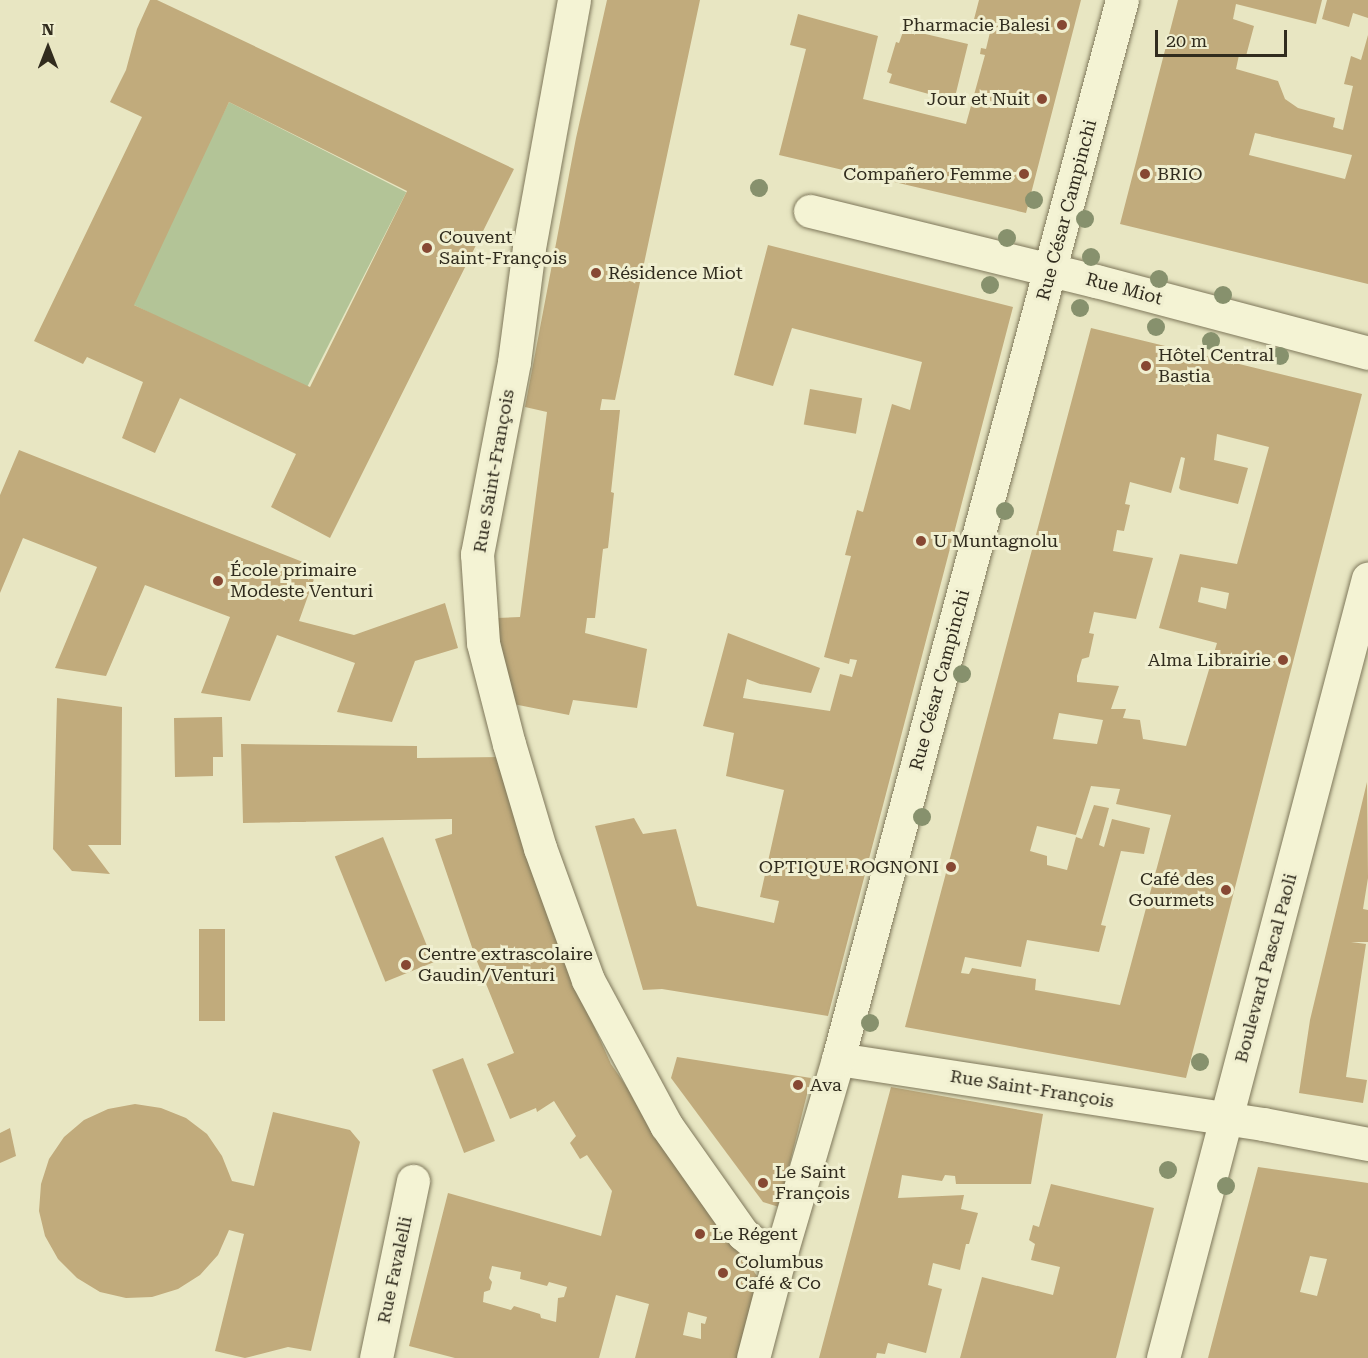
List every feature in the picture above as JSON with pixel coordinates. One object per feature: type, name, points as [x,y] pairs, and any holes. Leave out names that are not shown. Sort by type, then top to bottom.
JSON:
[{"type":"street","name":"Rue Saint-François","points":[[574,0],[529,248],[514,362],[477,554],[483,643],[509,744],[540,848],[588,980],[666,1125],[743,1234],[778,1263]]},
{"type":"street","name":"Rue César Campinchi","points":[[753,1358],[778,1263],[838,1059],[1122,0]]},
{"type":"street","name":"Rue Miot","points":[[810,211],[1051,270],[1368,353]]},
{"type":"street","name":"Boulevard Pascal Paoli","points":[[1163,1358],[1368,578]]},
{"type":"street","name":"Rue Saint-François","points":[[838,1059],[1368,1144]]},
{"type":"street","name":"Rue Favalelli","points":[[376,1358],[413,1181]]},
{"type":"green space","points":[[229,102],[406,192],[305,392],[127,302]]},
{"type":"building","name":"Couvent Saint-François","points":[[150,0],[157,0],[514,169],[330,538],[271,507],[296,454],[180,398],[155,453],[122,438],[143,382],[87,357],[83,364],[34,341],[142,117],[110,102],[126,70],[137,29]],"holes":[[[229,102],[407,191],[310,387],[134,305]]]},
{"type":"building","points":[[607,0],[700,0],[615,400],[602,399],[600,410],[620,410],[611,492],[614,493],[608,548],[603,549],[595,618],[587,618],[585,633],[647,649],[637,708],[573,700],[569,715],[508,703],[497,618],[520,617],[547,412],[525,407],[576,138]]},
{"type":"building","points":[[979,0],[1081,0],[1026,213],[779,155],[806,49],[790,45],[798,14],[878,36],[863,99],[966,124],[985,55],[980,54],[981,48],[986,49],[991,28],[973,23]]},
{"type":"building","points":[[1178,0],[1322,0],[1316,24],[1236,4],[1233,19],[1254,26],[1246,56],[1239,55],[1236,69],[1278,81],[1285,99],[1298,108],[1335,118],[1333,127],[1343,130],[1353,86],[1344,84],[1351,56],[1361,60],[1368,35],[1368,284],[1120,224]],"holes":[[[1255,133],[1352,155],[1345,179],[1249,155]]]},
{"type":"building","points":[[1327,0],[1368,0],[1368,18],[1353,13],[1349,27],[1322,19]]},
{"type":"building","points":[[904,29],[968,44],[954,101],[889,83],[892,74],[887,72],[896,42],[899,43]]},
{"type":"building","points":[[768,245],[1013,307],[828,1016],[662,989],[643,990],[595,826],[634,818],[643,834],[676,829],[697,906],[774,923],[779,901],[760,897],[784,790],[726,776],[734,733],[703,726],[728,633],[820,668],[811,693],[760,684],[747,679],[743,698],[830,711],[840,674],[852,677],[857,660],[850,659],[849,664],[824,657],[851,556],[845,555],[857,510],[863,512],[892,404],[910,410],[922,362],[792,328],[773,386],[734,375]]},
{"type":"building","points":[[1091,328],[1362,394],[1186,1078],[905,1027]],"holes":[[[1217,434],[1269,447],[1237,564],[1180,554],[1159,628],[1217,643],[1186,746],[1143,739],[1140,720],[1123,718],[1126,709],[1111,709],[1119,686],[1077,682],[1077,676],[1082,659],[1089,657],[1094,634],[1089,633],[1094,612],[1136,619],[1153,558],[1113,551],[1117,530],[1124,531],[1130,505],[1125,504],[1130,482],[1171,493],[1181,457],[1185,458],[1179,488],[1181,490],[1238,504],[1248,468],[1214,460]],[[1201,587],[1229,593],[1226,609],[1198,602]],[[1059,713],[1103,720],[1097,744],[1053,739]],[[1091,786],[1120,789],[1116,804],[1171,815],[1120,1005],[1035,990],[1036,979],[972,968],[969,974],[961,973],[965,957],[1021,967],[1027,940],[1099,952],[1106,926],[1101,925],[1121,851],[1144,854],[1150,828],[1112,819],[1104,847],[1099,845],[1109,808],[1094,805],[1082,839],[1076,837],[1067,870],[1047,865],[1047,856],[1030,851],[1037,826],[1076,835]]]},
{"type":"building","points":[[810,389],[862,398],[856,434],[804,424]]},
{"type":"building","points":[[19,450],[318,568],[299,621],[354,635],[445,603],[458,648],[415,661],[392,722],[337,712],[355,663],[277,635],[250,701],[201,693],[230,617],[145,585],[106,676],[55,668],[97,567],[23,538],[0,593],[0,495]]},
{"type":"building","points":[[57,698],[122,707],[121,845],[88,845],[110,874],[72,871],[53,849]]},
{"type":"building","points":[[222,717],[223,757],[213,757],[213,776],[175,777],[174,718]]},
{"type":"building","points":[[241,744],[417,746],[417,758],[502,757],[580,995],[611,1064],[759,1281],[739,1358],[635,1358],[649,1304],[616,1295],[599,1358],[455,1358],[409,1346],[448,1193],[601,1236],[612,1191],[587,1155],[580,1159],[570,1143],[576,1136],[554,1101],[537,1112],[536,1108],[510,1119],[487,1064],[514,1053],[476,959],[435,839],[452,834],[452,819],[243,823]],"holes":[[[492,1266],[521,1272],[520,1279],[547,1286],[549,1282],[567,1287],[564,1297],[558,1298],[556,1322],[514,1306],[511,1310],[483,1302],[484,1292],[490,1290],[492,1282],[489,1278]],[[688,1312],[707,1317],[705,1324],[701,1323],[701,1339],[683,1335]]]},
{"type":"building","points":[[1367,782],[1368,878],[1363,909],[1368,910],[1368,942],[1351,942],[1366,944],[1346,1077],[1367,1080],[1363,1103],[1299,1093],[1310,1020]]},
{"type":"building","points":[[383,837],[434,962],[385,982],[335,856]]},
{"type":"building","points":[[199,929],[225,929],[225,1021],[199,1021]]},
{"type":"building","points":[[677,1057],[811,1078],[779,1207],[763,1202],[671,1078]]},
{"type":"building","points":[[463,1058],[495,1141],[464,1153],[432,1070]]},
{"type":"building","points":[[891,1087],[1043,1114],[1031,1184],[956,1184],[955,1176],[945,1175],[942,1181],[902,1175],[898,1198],[964,1195],[961,1209],[978,1213],[969,1244],[966,1244],[960,1270],[933,1263],[928,1285],[942,1289],[926,1353],[888,1343],[885,1354],[877,1353],[876,1358],[819,1358]]},
{"type":"building","points":[[135,1104],[161,1108],[186,1118],[207,1134],[222,1156],[232,1181],[254,1186],[273,1112],[350,1130],[360,1142],[311,1351],[288,1347],[245,1358],[215,1351],[244,1234],[229,1230],[218,1255],[200,1275],[178,1289],[152,1297],[126,1298],[100,1292],[77,1278],[58,1259],[45,1236],[39,1211],[41,1184],[49,1159],[64,1137],[84,1120],[108,1109]]},
{"type":"building","points":[[10,1128],[16,1156],[0,1163],[0,1133]]},
{"type":"building","points":[[1258,1167],[1368,1183],[1368,1358],[1208,1358]],"holes":[[[1310,1256],[1327,1259],[1317,1296],[1300,1292]]]},
{"type":"building","points":[[1051,1184],[1154,1208],[1116,1358],[960,1358],[982,1277],[1053,1295],[1060,1267],[1031,1260],[1035,1244],[1029,1240],[1033,1225],[1039,1227]]},
{"type":"place","name":"Pharmacie Balesi","points":[[1062,25]]},
{"type":"place","name":"Jour et Nuit","points":[[1042,99]]},
{"type":"place","name":"Compañero Femme","points":[[1024,174]]},
{"type":"place","name":"BRIO","points":[[1145,174]]},
{"type":"place","name":"Couvent Saint-François","points":[[427,248]]},
{"type":"place","name":"Résidence Miot","points":[[596,273]]},
{"type":"place","name":"Hôtel Central Bastia","points":[[1146,366]]},
{"type":"place","name":"U Muntagnolu","points":[[921,541]]},
{"type":"place","name":"École primaire Modeste Venturi","points":[[218,581]]},
{"type":"place","name":"Alma Librairie","points":[[1283,660]]},
{"type":"place","name":"OPTIQUE ROGNONI","points":[[951,867]]},
{"type":"place","name":"Café des Gourmets","points":[[1226,890]]},
{"type":"place","name":"Centre extrascolaire Gaudin/Venturi","points":[[406,965]]},
{"type":"place","name":"Ava","points":[[798,1085]]},
{"type":"place","name":"Le Saint François","points":[[763,1183]]},
{"type":"place","name":"Le Régent","points":[[700,1234]]},
{"type":"place","name":"Columbus Café & Co","points":[[723,1273]]}]
